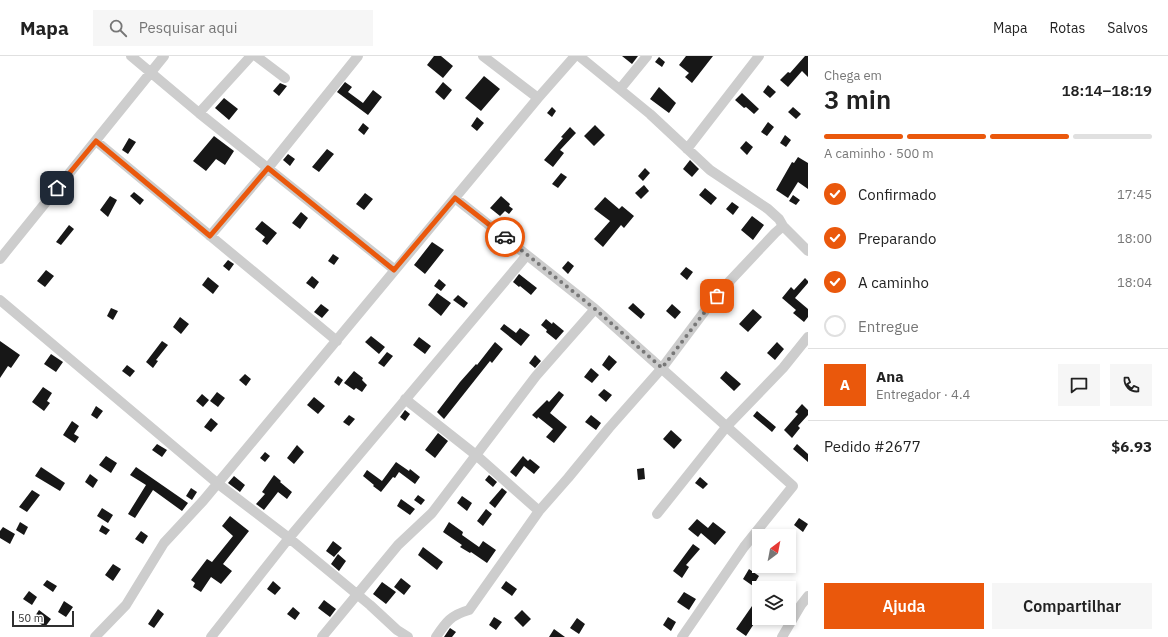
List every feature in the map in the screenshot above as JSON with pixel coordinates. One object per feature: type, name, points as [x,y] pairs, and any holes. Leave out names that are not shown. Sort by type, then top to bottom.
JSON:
[{"type":"street","points":[[131,56],[199,113],[394,270]]},
{"type":"street","points":[[0,259],[164,56]]},
{"type":"street","points":[[199,113],[251,56]]},
{"type":"street","points":[[256,56],[285,78]]},
{"type":"street","points":[[210,236],[268,168],[358,56]]},
{"type":"street","points":[[483,56],[538,98]]},
{"type":"street","points":[[95,637],[126,605],[164,543],[203,500],[538,98],[575,56]]},
{"type":"street","points":[[579,56],[650,114],[710,170],[768,209],[808,250]]},
{"type":"street","points":[[620,89],[647,56]]},
{"type":"street","points":[[686,149],[759,56]]},
{"type":"street","points":[[96,141],[337,341]]},
{"type":"street","points":[[455,198],[595,309],[793,486],[744,547],[682,637]]},
{"type":"street","points":[[436,637],[446,623],[457,614],[469,610],[539,511],[662,368],[727,284],[775,233],[784,226]]},
{"type":"street","points":[[211,637],[289,538],[527,255]]},
{"type":"street","points":[[0,300],[217,483],[289,538],[370,605],[397,630],[408,637]]},
{"type":"street","points":[[322,637],[398,545],[432,513],[536,376],[595,309]]},
{"type":"street","points":[[657,514],[727,426],[783,368],[808,337]]},
{"type":"street","points":[[405,400],[476,456],[539,511]]},
{"type":"street","points":[[782,637],[808,596]]},
{"type":"building","points":[[434,56],[441,56],[453,66],[443,78],[427,65]]},
{"type":"building","points":[[622,56],[638,56],[632,64]]},
{"type":"building","points":[[686,56],[713,56],[692,83],[685,77],[689,73],[679,65]]},
{"type":"building","points":[[805,56],[808,56],[808,77],[802,71],[788,87],[780,80],[788,72],[790,73]]},
{"type":"building","points":[[659,57],[665,62],[662,67],[655,62]]},
{"type":"building","points":[[484,76],[500,89],[481,111],[465,98]]},
{"type":"building","points":[[345,82],[352,87],[348,92],[363,103],[373,90],[382,97],[368,115],[337,92]]},
{"type":"building","points":[[443,82],[452,90],[444,100],[435,92]]},
{"type":"building","points":[[280,83],[287,86],[279,96],[273,91]]},
{"type":"building","points":[[768,85],[776,92],[770,98],[763,92]]},
{"type":"building","points":[[659,87],[676,103],[669,113],[650,99]]},
{"type":"building","points":[[742,93],[759,109],[754,114],[735,100]]},
{"type":"building","points":[[224,98],[238,109],[229,120],[215,108]]},
{"type":"building","points":[[552,107],[556,111],[552,117],[547,113]]},
{"type":"building","points":[[793,107],[801,114],[796,119],[788,112]]},
{"type":"building","points":[[477,117],[484,123],[477,131],[471,126]]},
{"type":"building","points":[[768,122],[774,127],[767,136],[761,132]]},
{"type":"building","points":[[363,123],[369,128],[364,135],[358,130]]},
{"type":"building","points":[[595,125],[605,135],[594,146],[584,136]]},
{"type":"building","points":[[570,127],[576,133],[560,150],[564,153],[553,167],[544,160],[563,138],[561,137]]},
{"type":"building","points":[[785,135],[791,140],[786,147],[780,143]]},
{"type":"building","points":[[214,136],[234,151],[225,165],[216,159],[206,171],[193,161]]},
{"type":"building","points":[[129,138],[136,142],[128,154],[122,150]]},
{"type":"building","points":[[746,141],[753,147],[747,155],[740,148]]},
{"type":"building","points":[[327,149],[334,154],[319,172],[312,167]]},
{"type":"building","points":[[288,154],[295,159],[290,166],[283,160]]},
{"type":"building","points":[[798,157],[808,163],[808,189],[798,182],[788,198],[776,190],[792,162],[794,163]]},
{"type":"building","points":[[690,160],[699,169],[692,177],[683,169]]},
{"type":"building","points":[[645,168],[650,173],[643,181],[638,176]]},
{"type":"building","points":[[561,173],[567,177],[558,188],[552,184]]},
{"type":"building","points":[[644,185],[649,191],[641,199],[635,193]]},
{"type":"building","points":[[705,188],[717,198],[711,205],[699,195]]},
{"type":"building","points":[[134,192],[144,200],[140,205],[130,196]]},
{"type":"building","points":[[365,193],[373,199],[364,210],[356,204]]},
{"type":"building","points":[[793,195],[800,200],[796,205],[789,201]]},
{"type":"building","points":[[110,196],[117,200],[108,217],[100,210]]},
{"type":"building","points":[[501,196],[513,209],[509,214],[505,211],[500,216],[490,208]]},
{"type":"building","points":[[605,197],[619,209],[622,206],[634,216],[624,228],[621,225],[603,247],[594,239],[610,221],[594,209]]},
{"type":"building","points":[[732,202],[739,207],[733,215],[726,209]]},
{"type":"building","points":[[301,212],[308,218],[300,229],[292,223]]},
{"type":"building","points":[[752,216],[764,225],[753,240],[741,230]]},
{"type":"building","points":[[262,221],[277,233],[267,245],[262,241],[265,237],[255,229]]},
{"type":"building","points":[[69,225],[74,229],[61,245],[56,242]]},
{"type":"building","points":[[432,242],[444,250],[425,274],[414,265]]},
{"type":"building","points":[[333,254],[339,258],[334,265],[328,261]]},
{"type":"building","points":[[228,260],[234,264],[229,271],[223,266]]},
{"type":"building","points":[[568,261],[574,266],[568,274],[562,268]]},
{"type":"building","points":[[686,267],[693,272],[687,280],[680,274]]},
{"type":"building","points":[[46,270],[54,276],[45,287],[37,281]]},
{"type":"building","points":[[519,274],[537,288],[531,295],[513,282]]},
{"type":"building","points":[[312,276],[319,282],[314,289],[306,283]]},
{"type":"building","points":[[208,277],[219,286],[213,294],[202,285]]},
{"type":"building","points":[[805,278],[808,283],[795,298],[808,309],[808,317],[804,322],[793,313],[796,310],[782,298],[791,287],[794,290]]},
{"type":"building","points":[[439,279],[446,285],[441,291],[434,286]]},
{"type":"building","points":[[437,293],[451,303],[441,316],[428,305]]},
{"type":"building","points":[[458,295],[468,303],[464,308],[453,300]]},
{"type":"building","points":[[633,303],[645,314],[641,319],[628,308]]},
{"type":"building","points":[[321,304],[329,310],[322,318],[314,312]]},
{"type":"building","points":[[672,304],[681,312],[675,319],[666,311]]},
{"type":"building","points":[[111,308],[118,311],[113,320],[107,316]]},
{"type":"building","points":[[753,309],[762,317],[748,332],[739,324]]},
{"type":"building","points":[[180,317],[189,324],[181,334],[173,327]]},
{"type":"building","points":[[546,319],[552,324],[553,322],[564,331],[556,340],[546,332],[547,330],[541,325]]},
{"type":"building","points":[[504,324],[516,333],[520,328],[530,335],[521,346],[500,329]]},
{"type":"building","points":[[371,336],[385,347],[379,354],[365,342]]},
{"type":"building","points":[[419,337],[431,346],[425,354],[413,345]]},
{"type":"building","points":[[0,341],[20,355],[11,368],[8,366],[0,378]]},
{"type":"building","points":[[162,341],[168,345],[156,360],[158,361],[153,368],[146,362]]},
{"type":"building","points":[[495,342],[503,349],[492,363],[490,361],[444,419],[437,412],[460,382],[476,364],[477,365]]},
{"type":"building","points":[[777,342],[784,349],[775,360],[767,353]]},
{"type":"building","points":[[387,352],[393,356],[384,367],[378,363]]},
{"type":"building","points":[[51,354],[63,362],[56,372],[44,364]]},
{"type":"building","points":[[535,355],[541,361],[535,368],[529,363]]},
{"type":"building","points":[[609,355],[617,362],[609,371],[602,365]]},
{"type":"building","points":[[127,365],[135,371],[130,377],[122,371]]},
{"type":"building","points":[[591,368],[599,375],[592,383],[584,377]]},
{"type":"building","points":[[354,371],[363,378],[362,380],[367,385],[362,392],[356,388],[354,390],[344,383]]},
{"type":"building","points":[[726,371],[741,384],[734,391],[720,378]]},
{"type":"building","points":[[245,374],[251,379],[246,386],[239,380]]},
{"type":"building","points":[[338,376],[343,380],[339,386],[334,382]]},
{"type":"building","points":[[43,387],[52,393],[47,401],[50,403],[44,411],[32,402]]},
{"type":"building","points":[[604,389],[612,395],[606,402],[598,395]]},
{"type":"building","points":[[559,391],[564,395],[550,413],[567,427],[554,443],[546,437],[553,429],[538,417],[537,419],[532,415],[547,400],[549,402]]},
{"type":"building","points":[[217,392],[225,398],[218,407],[210,401]]},
{"type":"building","points":[[202,394],[209,400],[203,407],[196,401]]},
{"type":"building","points":[[314,397],[325,406],[318,414],[307,405]]},
{"type":"building","points":[[802,404],[808,410],[808,415],[798,426],[800,428],[792,438],[784,430],[798,414],[795,412]]},
{"type":"building","points":[[96,406],[103,411],[97,419],[91,415]]},
{"type":"building","points":[[405,410],[410,414],[405,421],[400,417]]},
{"type":"building","points":[[757,411],[776,427],[772,432],[753,416]]},
{"type":"building","points":[[349,415],[355,419],[349,426],[343,422]]},
{"type":"building","points":[[591,415],[601,423],[596,430],[585,422]]},
{"type":"building","points":[[211,418],[218,424],[211,432],[204,427]]},
{"type":"building","points":[[72,421],[79,426],[74,434],[79,437],[75,443],[63,435]]},
{"type":"building","points":[[671,430],[682,440],[674,449],[663,439]]},
{"type":"building","points":[[438,433],[448,441],[435,458],[425,450]]},
{"type":"building","points":[[157,444],[167,450],[162,457],[152,450]]},
{"type":"building","points":[[797,444],[808,454],[808,462],[793,449]]},
{"type":"building","points":[[297,445],[304,452],[294,464],[287,458]]},
{"type":"building","points":[[265,452],[270,456],[265,462],[260,458]]},
{"type":"building","points":[[106,456],[117,463],[111,473],[99,465]]},
{"type":"building","points":[[523,456],[528,461],[530,459],[540,467],[534,474],[524,466],[516,477],[510,472]]},
{"type":"building","points":[[396,462],[409,471],[410,469],[420,477],[415,484],[399,472],[381,492],[363,476],[367,470],[382,481]]},
{"type":"building","points":[[41,467],[65,483],[60,491],[35,476]]},
{"type":"building","points":[[136,467],[188,503],[182,511],[153,490],[135,518],[128,514],[146,485],[130,475]]},
{"type":"building","points":[[644,468],[645,479],[638,480],[637,469]]},
{"type":"building","points":[[90,474],[98,480],[93,488],[85,482]]},
{"type":"building","points":[[274,475],[292,492],[287,499],[278,492],[264,510],[256,504],[265,494],[262,492]]},
{"type":"building","points":[[489,475],[497,482],[493,487],[485,480]]},
{"type":"building","points":[[234,476],[245,485],[240,492],[228,483]]},
{"type":"building","points":[[700,477],[708,484],[703,489],[695,483]]},
{"type":"building","points":[[191,488],[197,492],[192,500],[186,496]]},
{"type":"building","points":[[502,488],[507,492],[495,508],[489,503]]},
{"type":"building","points":[[32,490],[40,495],[27,512],[19,507]]},
{"type":"building","points":[[418,495],[425,500],[421,505],[414,500]]},
{"type":"building","points":[[462,496],[472,503],[467,511],[457,503]]},
{"type":"building","points":[[401,499],[415,509],[410,515],[397,506]]},
{"type":"building","points":[[102,508],[113,515],[108,523],[97,516]]},
{"type":"building","points":[[486,509],[492,514],[483,526],[477,521]]},
{"type":"building","points":[[230,516],[249,531],[223,564],[232,571],[221,584],[211,577],[201,592],[193,587],[195,583],[191,580],[207,559],[212,562],[233,536],[222,526]]},
{"type":"building","points":[[799,518],[808,524],[803,532],[794,525]]},
{"type":"building","points":[[697,519],[708,528],[713,522],[726,532],[715,545],[701,533],[698,537],[688,529]]},
{"type":"building","points":[[20,522],[28,527],[24,535],[16,530]]},
{"type":"building","points":[[449,522],[463,532],[462,535],[479,547],[483,541],[496,550],[487,563],[471,552],[470,553],[460,547],[462,545],[443,532]]},
{"type":"building","points":[[102,525],[110,530],[106,535],[99,531]]},
{"type":"building","points":[[3,527],[15,534],[10,544],[0,538],[0,531]]},
{"type":"building","points":[[141,531],[148,536],[143,544],[135,539]]},
{"type":"building","points":[[333,541],[342,548],[334,557],[326,551]]},
{"type":"building","points":[[693,544],[700,549],[686,565],[689,567],[682,578],[673,571]]},
{"type":"building","points":[[423,547],[443,562],[437,570],[418,555]]},
{"type":"building","points":[[338,554],[346,561],[339,571],[331,564]]},
{"type":"building","points":[[113,564],[121,569],[113,581],[105,575]]},
{"type":"building","points":[[749,569],[752,573],[759,576],[756,581],[752,581],[752,585],[743,579]]},
{"type":"building","points":[[401,578],[411,586],[404,595],[394,587]]},
{"type":"building","points":[[47,580],[57,586],[53,592],[43,585]]},
{"type":"building","points":[[273,581],[281,588],[275,595],[267,589]]},
{"type":"building","points":[[506,581],[517,589],[512,596],[501,588]]},
{"type":"building","points":[[382,582],[396,592],[386,604],[373,594]]},
{"type":"building","points":[[29,591],[37,597],[32,605],[23,599]]},
{"type":"building","points":[[684,592],[696,599],[689,610],[677,602]]},
{"type":"building","points":[[324,600],[336,609],[330,617],[318,608]]},
{"type":"building","points":[[64,601],[73,607],[66,617],[58,612]]},
{"type":"building","points":[[752,606],[753,625],[746,636],[736,629]]},
{"type":"building","points":[[293,607],[300,613],[295,620],[287,614]]},
{"type":"building","points":[[158,609],[164,614],[154,628],[148,624]]},
{"type":"building","points":[[39,610],[51,619],[45,627],[33,619]]},
{"type":"building","points":[[522,610],[531,619],[523,627],[514,618]]},
{"type":"building","points":[[494,617],[502,622],[496,630],[489,625]]},
{"type":"building","points":[[668,617],[676,622],[671,631],[663,625]]},
{"type":"building","points":[[577,618],[585,624],[579,634],[570,628]]},
{"type":"building","points":[[450,628],[456,632],[452,637],[444,637]]},
{"type":"building","points":[[554,629],[565,637],[549,637]]},
{"type":"way so far","points":[[505,237],[595,309],[662,368],[717,296]]},
{"type":"route","points":[[57,188],[96,141],[210,236],[268,168],[394,270],[455,198],[505,237]]}]
